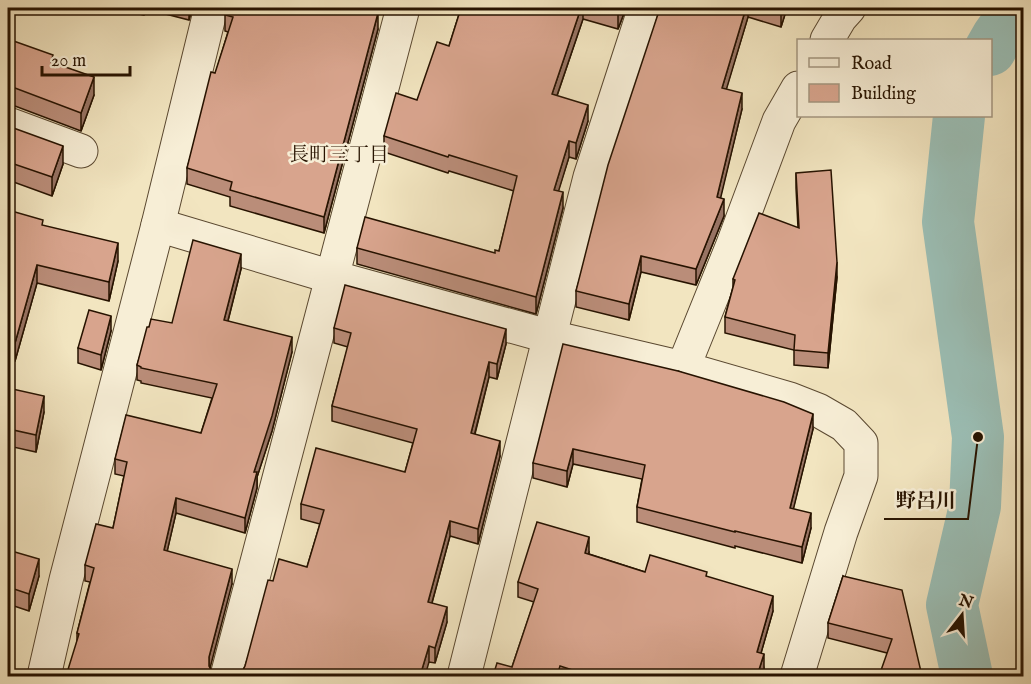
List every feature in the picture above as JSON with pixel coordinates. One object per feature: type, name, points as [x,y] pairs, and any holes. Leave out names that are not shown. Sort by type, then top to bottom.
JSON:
[{"type":"street","points":[[44,676],[66,580],[158,225],[211,8]]},
{"type":"street","points":[[227,676],[403,8]]},
{"type":"street","points":[[464,676],[590,177],[647,8]]},
{"type":"street","points":[[828,39],[849,8]]},
{"type":"street","points":[[683,368],[732,247],[779,121],[797,90]]},
{"type":"street","points":[[8,124],[81,151]]},
{"type":"street","points":[[158,225],[332,277],[551,337],[683,368],[790,399],[818,410],[844,425],[861,443],[861,476],[841,532],[797,676]]},
{"type":"building","points":[[226,8],[362,8],[378,13],[324,217],[230,190],[232,182],[187,168],[211,72],[215,73],[233,17],[225,15]]},
{"type":"building","points":[[461,8],[581,8],[552,94],[588,105],[576,143],[569,141],[554,190],[563,192],[536,297],[357,248],[365,217],[495,253],[495,250],[499,251],[517,176],[384,136],[396,93],[417,100],[437,42],[449,46]]},
{"type":"building","points":[[601,8],[620,8],[618,12]]},
{"type":"building","points":[[660,8],[746,8],[722,88],[742,93],[717,197],[724,199],[696,269],[641,256],[629,304],[576,291],[608,165]]},
{"type":"building","points":[[8,39],[53,55],[51,62],[94,77],[81,113],[15,88],[8,88]]},
{"type":"building","points":[[8,126],[63,146],[52,177],[8,162]]},
{"type":"building","points":[[831,170],[837,262],[828,353],[794,350],[795,335],[725,317],[735,280],[733,279],[759,213],[799,228],[796,173]]},
{"type":"building","points":[[8,210],[43,220],[42,225],[118,243],[109,282],[37,265],[15,343],[8,340]]},
{"type":"building","points":[[193,240],[241,254],[224,320],[292,337],[272,416],[254,472],[257,472],[245,518],[176,498],[164,550],[232,569],[209,657],[209,666],[214,675],[218,676],[66,676],[79,634],[77,633],[94,568],[85,565],[96,524],[113,528],[127,462],[115,459],[126,415],[201,433],[217,384],[141,368],[137,365],[151,319],[172,323]]},
{"type":"building","points":[[345,285],[506,329],[497,364],[489,362],[471,433],[500,441],[478,529],[450,521],[428,602],[447,607],[435,648],[429,646],[420,676],[236,676],[241,674],[245,666],[268,580],[273,581],[279,559],[307,567],[324,510],[301,504],[316,448],[405,472],[417,429],[332,406],[351,333],[334,328]]},
{"type":"building","points":[[89,310],[111,316],[101,355],[78,348]]},
{"type":"building","points":[[563,344],[678,371],[784,402],[813,414],[790,508],[811,513],[802,547],[637,507],[645,465],[573,449],[567,471],[533,463]]},
{"type":"building","points":[[8,388],[44,396],[36,435],[13,430],[8,448]]},
{"type":"building","points":[[537,522],[589,537],[585,553],[645,572],[650,555],[707,572],[706,576],[773,596],[757,652],[764,654],[757,676],[591,676],[560,666],[557,676],[493,676],[497,663],[512,667],[538,589],[518,582]]},
{"type":"building","points":[[8,550],[39,559],[29,594],[8,587]]},
{"type":"building","points":[[843,576],[902,590],[922,676],[879,676],[892,639],[828,623]]},
{"type":"waterway","points":[[992,46],[1018,8]]},
{"type":"waterway","points":[[959,117],[948,222],[978,437],[975,506],[952,605],[967,676]]},
{"type":"place","name":"野呂川","points":[[978,437]]},
{"type":"district","name":"長町三丁目","points":[[339,154]]}]
